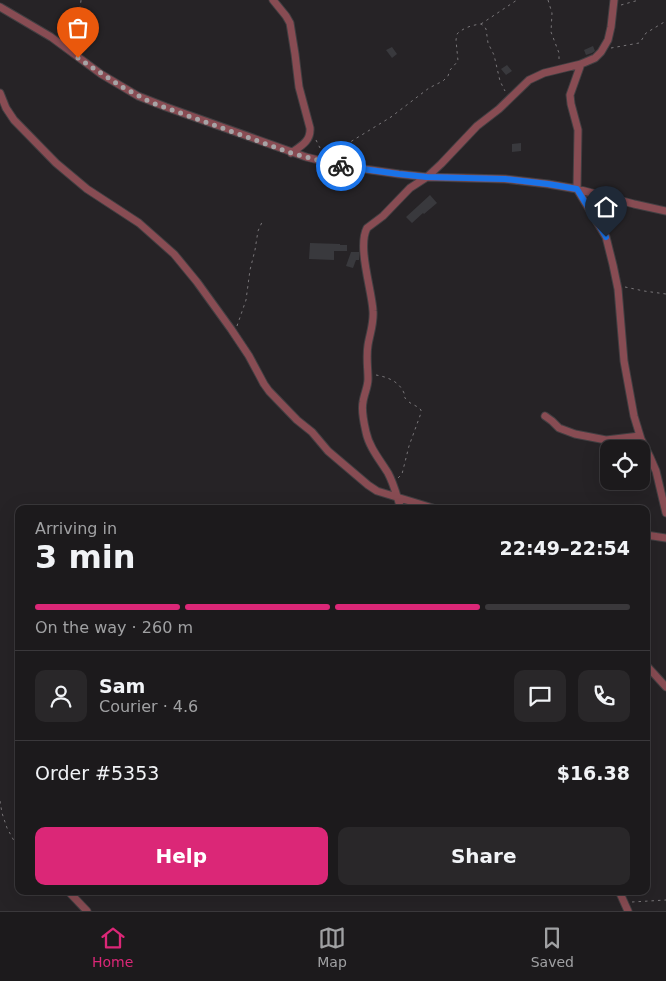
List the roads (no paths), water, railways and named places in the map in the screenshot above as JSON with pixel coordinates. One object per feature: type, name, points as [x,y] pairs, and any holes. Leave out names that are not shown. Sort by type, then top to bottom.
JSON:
[{"type":"street","points":[[274,0],[290,23],[296,54],[299,87],[310,128],[308,140],[291,153]]},
{"type":"street","points":[[400,505],[387,472],[369,441],[362,407],[367,388],[367,348],[374,311],[365,265],[364,233],[410,188],[442,164],[477,126],[499,109],[529,80],[544,73],[581,64],[595,58],[608,40],[613,3]]},
{"type":"street","points":[[0,8],[45,33],[101,74],[138,96],[291,153],[344,166],[375,171],[427,177],[505,179],[548,184],[577,189],[666,211]]},
{"type":"street","points":[[581,64],[570,96],[578,130],[577,189],[606,237],[617,286],[624,361],[634,416],[640,436],[656,471],[666,513]]},
{"type":"street","points":[[0,93],[6,108],[14,120],[71,177],[86,190],[139,223],[174,254],[234,334],[274,398],[312,432],[333,456],[377,491],[422,505]]},
{"type":"street","points":[[545,416],[560,428],[575,434],[606,440],[640,436]]},
{"type":"street","points":[[650,536],[666,538]]},
{"type":"street","points":[[650,669],[666,687]]},
{"type":"street","points":[[72,895],[88,911]]},
{"type":"street","points":[[621,895],[628,911]]}]
